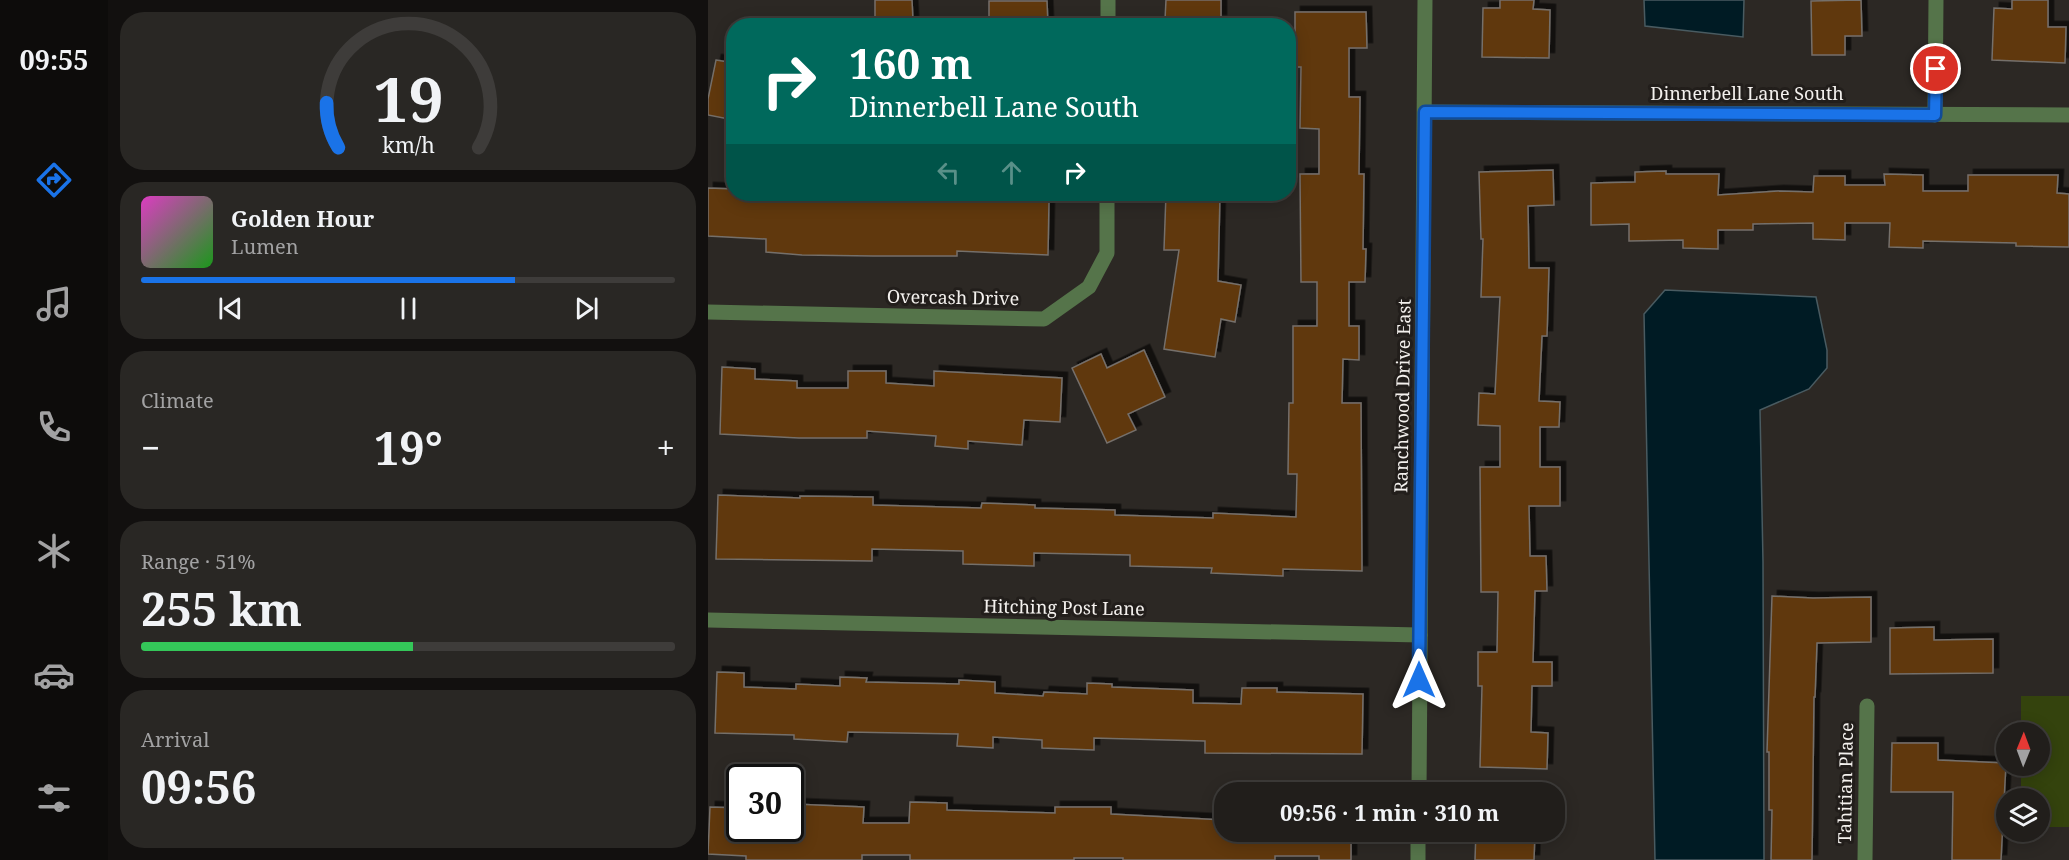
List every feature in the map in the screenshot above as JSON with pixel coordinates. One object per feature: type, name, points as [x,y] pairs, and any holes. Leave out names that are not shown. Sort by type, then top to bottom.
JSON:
[{"type":"street","points":[[1108,0],[1108,18]]},
{"type":"street","name":"Ranchwood Drive East","points":[[1419,782],[1425,0]]},
{"type":"street","points":[[1935,115],[1936,0]]},
{"type":"street","name":"Dinnerbell Lane South","points":[[1425,112],[2069,116]]},
{"type":"street","name":"Overcash Drive","points":[[708,312],[1044,319],[1089,288],[1107,253],[1107,201]]},
{"type":"street","name":"Hitching Post Lane","points":[[708,620],[1420,635]]},
{"type":"street","name":"Tahitian Place","points":[[1865,860],[1867,706]]},
{"type":"street","points":[[1418,842],[1418,860]]},
{"type":"green space","points":[[2021,696],[2069,696],[2069,827],[2050,827],[2050,788],[2021,788],[2021,776],[2050,776],[2050,722],[2021,722]]},
{"type":"water","points":[[1644,0],[1744,0],[1743,37],[1645,26]]},
{"type":"water","points":[[1665,290],[1816,297],[1827,350],[1827,368],[1809,389],[1760,410],[1764,860],[1655,860],[1644,314]]},
{"type":"building","points":[[875,0],[912,0],[913,18],[875,18]]},
{"type":"building","points":[[1166,0],[1221,0],[1221,18],[1165,18]]},
{"type":"building","points":[[1500,0],[1534,0],[1533,9],[1550,10],[1549,58],[1482,57],[1483,8],[1500,8]]},
{"type":"building","points":[[1861,0],[1862,36],[1845,36],[1845,55],[1812,55],[1811,1]]},
{"type":"building","points":[[2012,0],[2048,0],[2048,27],[2066,27],[2065,63],[1992,60],[1994,8],[2012,9]]},
{"type":"building","points":[[989,1],[1047,1],[1048,18],[989,18]]},
{"type":"building","points":[[1295,12],[1366,12],[1367,48],[1349,48],[1349,97],[1360,97],[1359,174],[1364,174],[1365,282],[1349,282],[1349,326],[1359,326],[1359,360],[1343,359],[1342,403],[1361,403],[1362,571],[1283,569],[1283,576],[1211,573],[1212,568],[1130,566],[1130,555],[1034,553],[1034,566],[963,564],[963,551],[872,549],[872,561],[716,559],[718,495],[800,498],[800,496],[873,497],[873,505],[981,508],[982,503],[1035,505],[1035,508],[1115,510],[1115,515],[1213,518],[1213,513],[1296,517],[1297,474],[1288,474],[1289,403],[1293,403],[1293,326],[1317,326],[1317,282],[1301,282],[1300,174],[1319,174],[1319,129],[1300,128],[1301,67],[1296,67]]},
{"type":"building","points":[[716,60],[726,62],[726,118],[708,115],[708,99]]},
{"type":"building","points":[[1553,170],[1554,205],[1528,206],[1529,268],[1549,268],[1547,336],[1542,336],[1539,401],[1560,402],[1559,427],[1540,427],[1540,467],[1560,467],[1560,506],[1529,506],[1530,556],[1546,556],[1547,591],[1535,591],[1533,662],[1552,662],[1552,686],[1532,686],[1531,732],[1548,733],[1547,769],[1480,767],[1482,686],[1478,686],[1478,652],[1497,652],[1498,592],[1481,592],[1480,467],[1500,467],[1500,426],[1478,425],[1479,393],[1495,394],[1500,297],[1481,297],[1483,239],[1481,239],[1479,172]]},
{"type":"building","points":[[1666,171],[1666,174],[1719,174],[1718,195],[1778,191],[1813,192],[1814,176],[1845,176],[1845,185],[1885,185],[1884,174],[1923,175],[1923,191],[1968,191],[1968,175],[2058,175],[2057,193],[2069,194],[2069,247],[2016,246],[2016,243],[1923,241],[1923,248],[1889,247],[1890,223],[1845,223],[1845,240],[1813,239],[1813,223],[1753,224],[1753,230],[1718,230],[1718,249],[1683,248],[1683,240],[1629,241],[1629,224],[1591,225],[1591,183],[1635,182],[1635,172]]},
{"type":"building","points":[[708,188],[726,189],[726,201],[1049,201],[1048,255],[957,251],[957,256],[802,255],[766,252],[766,239],[708,236]]},
{"type":"building","points":[[1166,201],[1220,201],[1218,281],[1241,285],[1235,322],[1221,319],[1215,357],[1164,349],[1179,250],[1164,250]]},
{"type":"building","points":[[1144,350],[1165,397],[1128,414],[1136,430],[1107,443],[1072,368],[1101,354],[1107,368]]},
{"type":"building","points":[[722,367],[755,369],[755,379],[797,381],[797,388],[848,388],[848,371],[886,371],[886,383],[934,386],[934,371],[1062,378],[1060,422],[1024,420],[1022,445],[968,441],[968,449],[935,446],[936,436],[867,431],[867,438],[799,438],[720,434]]},
{"type":"building","points":[[1772,596],[1871,597],[1871,642],[1817,643],[1812,860],[1771,860],[1772,810],[1769,810],[1769,752],[1767,752]]},
{"type":"building","points":[[1934,627],[1934,640],[1993,639],[1993,673],[1890,674],[1890,628]]},
{"type":"building","points":[[717,672],[744,673],[744,687],[796,689],[796,684],[840,686],[840,677],[867,678],[866,682],[959,684],[959,680],[995,682],[995,693],[1043,696],[1044,692],[1087,694],[1087,683],[1112,684],[1112,687],[1193,690],[1193,703],[1241,704],[1242,688],[1277,688],[1277,692],[1363,694],[1362,754],[1205,753],[1205,741],[1094,738],[1094,750],[1042,748],[1042,740],[993,737],[993,748],[957,746],[958,734],[848,732],[847,742],[794,739],[794,735],[715,733]]},
{"type":"building","points":[[1892,743],[1938,743],[1938,760],[1996,763],[1996,776],[2005,776],[2005,788],[1996,788],[1996,842],[2002,842],[2001,860],[1952,860],[1953,792],[1891,792]]},
{"type":"building","points":[[910,802],[947,803],[947,810],[1055,813],[1055,807],[1111,807],[1111,814],[1214,819],[1214,842],[1351,842],[1351,860],[1319,860],[1319,856],[1275,856],[1275,860],[1074,858],[1074,860],[910,860],[910,855],[862,855],[862,860],[746,860],[746,856],[708,854],[710,807],[726,808],[726,842],[804,842],[804,804],[864,807],[863,823],[909,823]]},
{"type":"building","points":[[1476,842],[1535,842],[1534,860],[1475,860]]},
{"type":"route","points":[[1419,680],[1425,112],[1935,115],[1936,69]]}]
